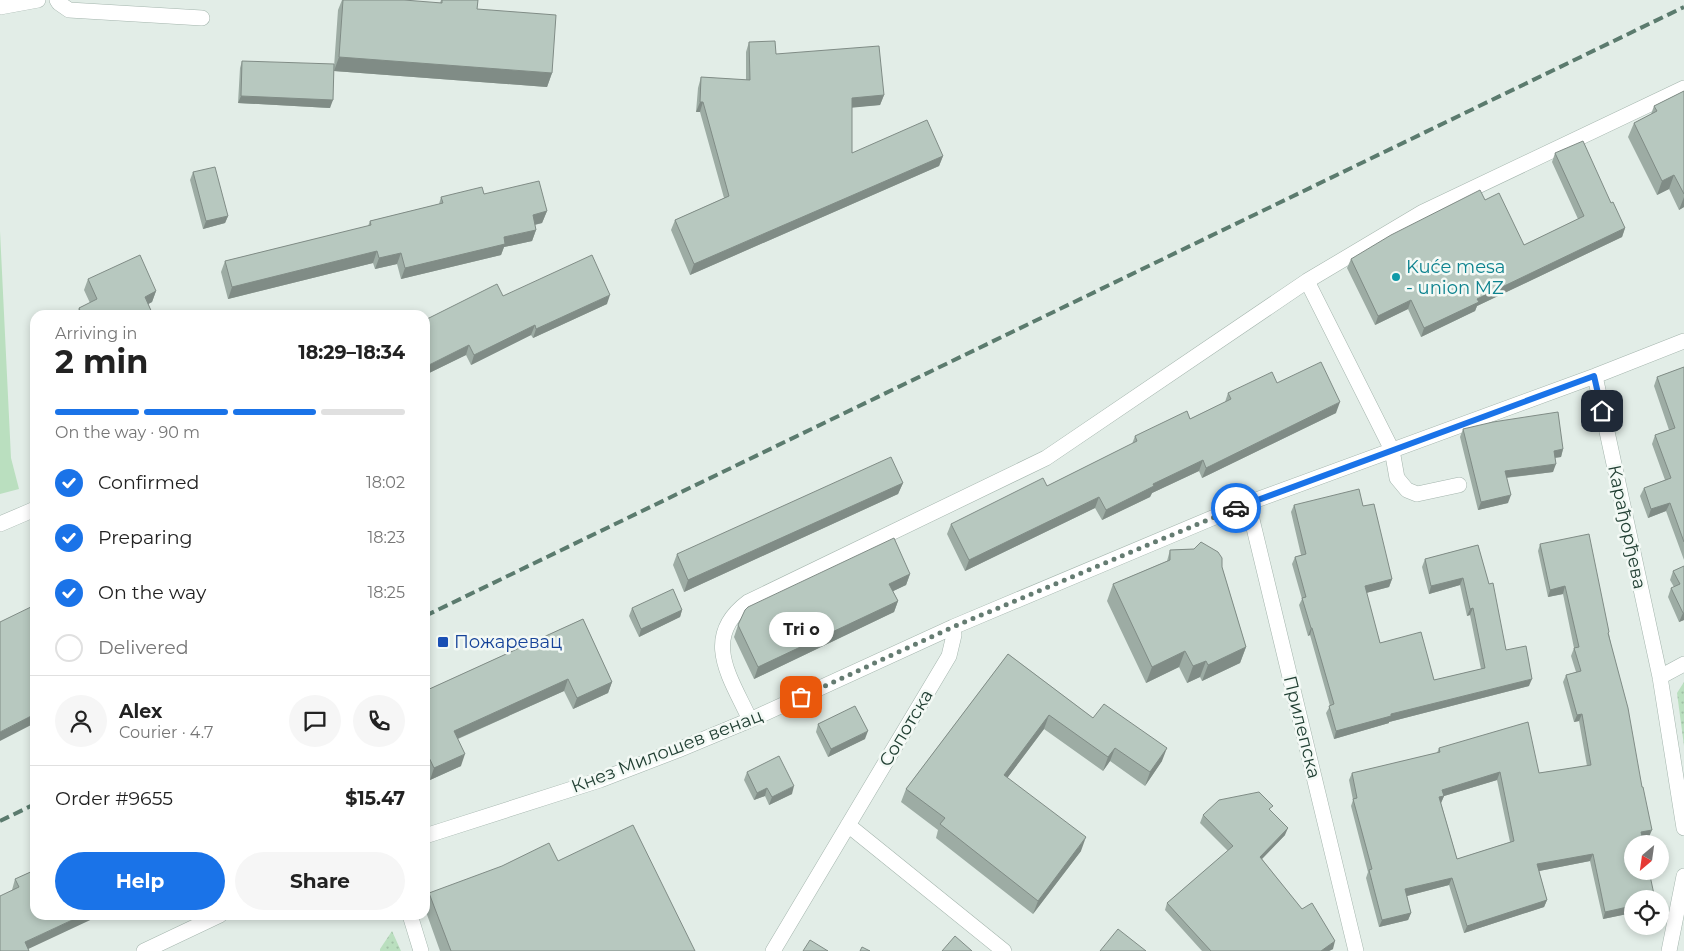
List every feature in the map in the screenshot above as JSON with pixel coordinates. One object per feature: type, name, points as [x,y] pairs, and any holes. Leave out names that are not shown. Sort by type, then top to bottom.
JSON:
[{"type":"street","points":[[0,7],[38,0]]},
{"type":"street","points":[[57,0],[69,10],[202,18]]},
{"type":"street","points":[[750,720],[724,662],[721,649],[728,622],[748,602],[1046,458],[1307,281],[1423,212],[1684,88]]},
{"type":"street","points":[[1307,281],[1392,450],[1397,478],[1407,490],[1418,494],[1459,485]]},
{"type":"street","name":"Кнез Милошев венац","points":[[430,834],[600,780],[750,720],[953,627],[1248,503],[1684,341]]},
{"type":"street","name":"Карађорђева","points":[[1594,376],[1660,677],[1684,828]]},
{"type":"street","name":"Прилепска","points":[[1248,503],[1356,951]]},
{"type":"street","points":[[0,524],[30,511]]},
{"type":"street","name":"Сопотска","points":[[773,951],[949,656],[954,635],[953,627]]},
{"type":"street","points":[[1660,677],[1684,664]]},
{"type":"street","points":[[848,825],[1004,951]]},
{"type":"street","points":[[1669,951],[1684,876]]},
{"type":"street","points":[[144,951],[209,920]]},
{"type":"street","points":[[411,920],[420,951]]},
{"type":"green space","points":[[0,231],[11,458],[19,489],[0,494]]},
{"type":"green space","points":[[1684,682],[1684,746],[1677,693]]},
{"type":"green space","points":[[392,931],[401,951],[380,951],[380,949]]},
{"type":"building","points":[[343,0],[404,0],[442,3],[442,0],[478,0],[477,9],[556,15],[552,73],[339,57]]},
{"type":"building","points":[[775,41],[776,54],[879,46],[884,95],[852,98],[852,153],[927,120],[943,156],[694,264],[675,220],[729,196],[703,102],[700,102],[701,77],[750,80],[749,42]]},
{"type":"building","points":[[242,61],[334,64],[333,100],[241,96]]},
{"type":"building","points":[[1684,91],[1684,194],[1674,175],[1662,181],[1634,123],[1657,111],[1654,106]]},
{"type":"building","points":[[1583,141],[1611,203],[1613,202],[1625,228],[1477,299],[1479,302],[1424,328],[1411,300],[1378,316],[1351,259],[1391,235],[1480,190],[1485,200],[1499,193],[1524,245],[1584,216],[1555,153]]},
{"type":"building","points":[[215,167],[228,216],[206,221],[193,172]]},
{"type":"building","points":[[539,181],[547,211],[533,215],[536,230],[504,237],[505,244],[405,268],[401,253],[379,258],[377,251],[232,287],[225,261],[371,225],[370,221],[443,203],[441,197],[482,187],[484,194]]},
{"type":"building","points":[[140,255],[156,291],[145,297],[151,310],[80,310],[79,308],[97,299],[88,279]]},
{"type":"building","points":[[592,255],[610,295],[536,329],[535,325],[474,355],[469,345],[430,364],[430,318],[497,284],[503,296]]},
{"type":"building","points":[[1321,362],[1340,402],[1206,468],[1203,460],[1153,484],[1154,486],[1106,510],[1099,497],[969,560],[951,524],[1043,478],[1047,486],[1137,441],[1135,436],[1187,411],[1190,419],[1231,399],[1228,393],[1272,372],[1277,383]]},
{"type":"building","points":[[1684,367],[1684,542],[1670,503],[1651,509],[1644,488],[1671,478],[1655,435],[1675,428],[1657,377]]},
{"type":"building","points":[[1558,412],[1563,449],[1554,451],[1556,464],[1505,471],[1511,495],[1481,502],[1463,429],[1493,422]]},
{"type":"building","points":[[891,457],[903,483],[688,580],[677,554]]},
{"type":"building","points":[[1359,489],[1363,506],[1374,504],[1392,579],[1365,586],[1380,643],[1421,632],[1434,680],[1485,668],[1473,608],[1470,609],[1463,578],[1431,586],[1425,559],[1478,545],[1489,584],[1493,583],[1506,650],[1526,646],[1532,679],[1391,714],[1391,716],[1336,731],[1329,706],[1334,704],[1302,598],[1306,597],[1295,557],[1306,554],[1294,505]]},
{"type":"building","points":[[1589,534],[1608,633],[1628,708],[1642,787],[1652,830],[1641,832],[1642,835],[1624,835],[1624,880],[1651,880],[1653,890],[1624,890],[1624,908],[1605,912],[1593,854],[1537,864],[1547,900],[1467,926],[1452,878],[1405,889],[1411,913],[1382,920],[1369,870],[1372,869],[1353,799],[1357,798],[1352,773],[1440,752],[1439,748],[1528,722],[1539,773],[1591,765],[1582,714],[1577,715],[1566,675],[1581,671],[1574,648],[1579,647],[1565,586],[1550,590],[1540,544]],"holes":[[[1500,772],[1514,841],[1457,859],[1439,797],[1444,796],[1442,790]]]},
{"type":"building","points":[[894,538],[910,574],[889,584],[898,601],[758,667],[738,625],[748,607]]},
{"type":"building","points":[[1201,542],[1218,552],[1222,558],[1222,567],[1246,647],[1208,665],[1206,661],[1193,666],[1185,651],[1152,667],[1113,584],[1170,560],[1170,550],[1194,549]]},
{"type":"building","points":[[1684,566],[1683,613],[1671,588],[1680,584],[1673,571]]},
{"type":"building","points":[[673,589],[682,610],[641,629],[632,608]]},
{"type":"building","points":[[30,607],[30,717],[0,732],[0,622]]},
{"type":"building","points":[[583,619],[612,682],[577,698],[568,679],[454,731],[465,754],[434,768],[430,760],[430,689]]},
{"type":"building","points":[[1008,654],[1093,718],[1104,704],[1167,748],[1150,772],[1115,748],[1108,757],[1049,715],[1004,775],[1086,837],[1038,901],[940,824],[945,818],[906,789]]},
{"type":"building","points":[[855,706],[868,731],[831,749],[818,724]]},
{"type":"building","points":[[779,756],[794,786],[772,797],[767,788],[757,793],[747,772]]},
{"type":"building","points":[[1259,792],[1273,806],[1269,809],[1288,828],[1260,857],[1302,909],[1312,903],[1335,941],[1321,951],[1211,951],[1167,903],[1233,846],[1203,815],[1219,800]]},
{"type":"building","points":[[633,825],[695,951],[451,951],[430,893],[502,866],[549,843],[558,861]]},
{"type":"building","points":[[30,872],[30,920],[72,920],[25,942],[29,951],[0,951],[0,896],[19,887],[15,879]]},
{"type":"building","points":[[1118,929],[1146,951],[1100,951]]},
{"type":"building","points":[[955,936],[972,951],[942,951]]},
{"type":"building","points":[[810,940],[828,951],[803,951]]},
{"type":"building","points":[[862,947],[870,951],[860,951]]},
{"type":"railway","points":[[430,614],[1684,7]]},
{"type":"railway","points":[[0,821],[30,806]]},
{"type":"way so far","points":[[801,697],[953,627],[1236,508]]},
{"type":"place","name":"Kuće mesa - union MZ","points":[[1396,277]]},
{"type":"place","name":"Пожаревац","points":[[443,642]]},
{"type":"place","name":"Tri o","points":[[801,697]]},
{"type":"route","points":[[1236,508],[1594,376],[1602,411]]}]
